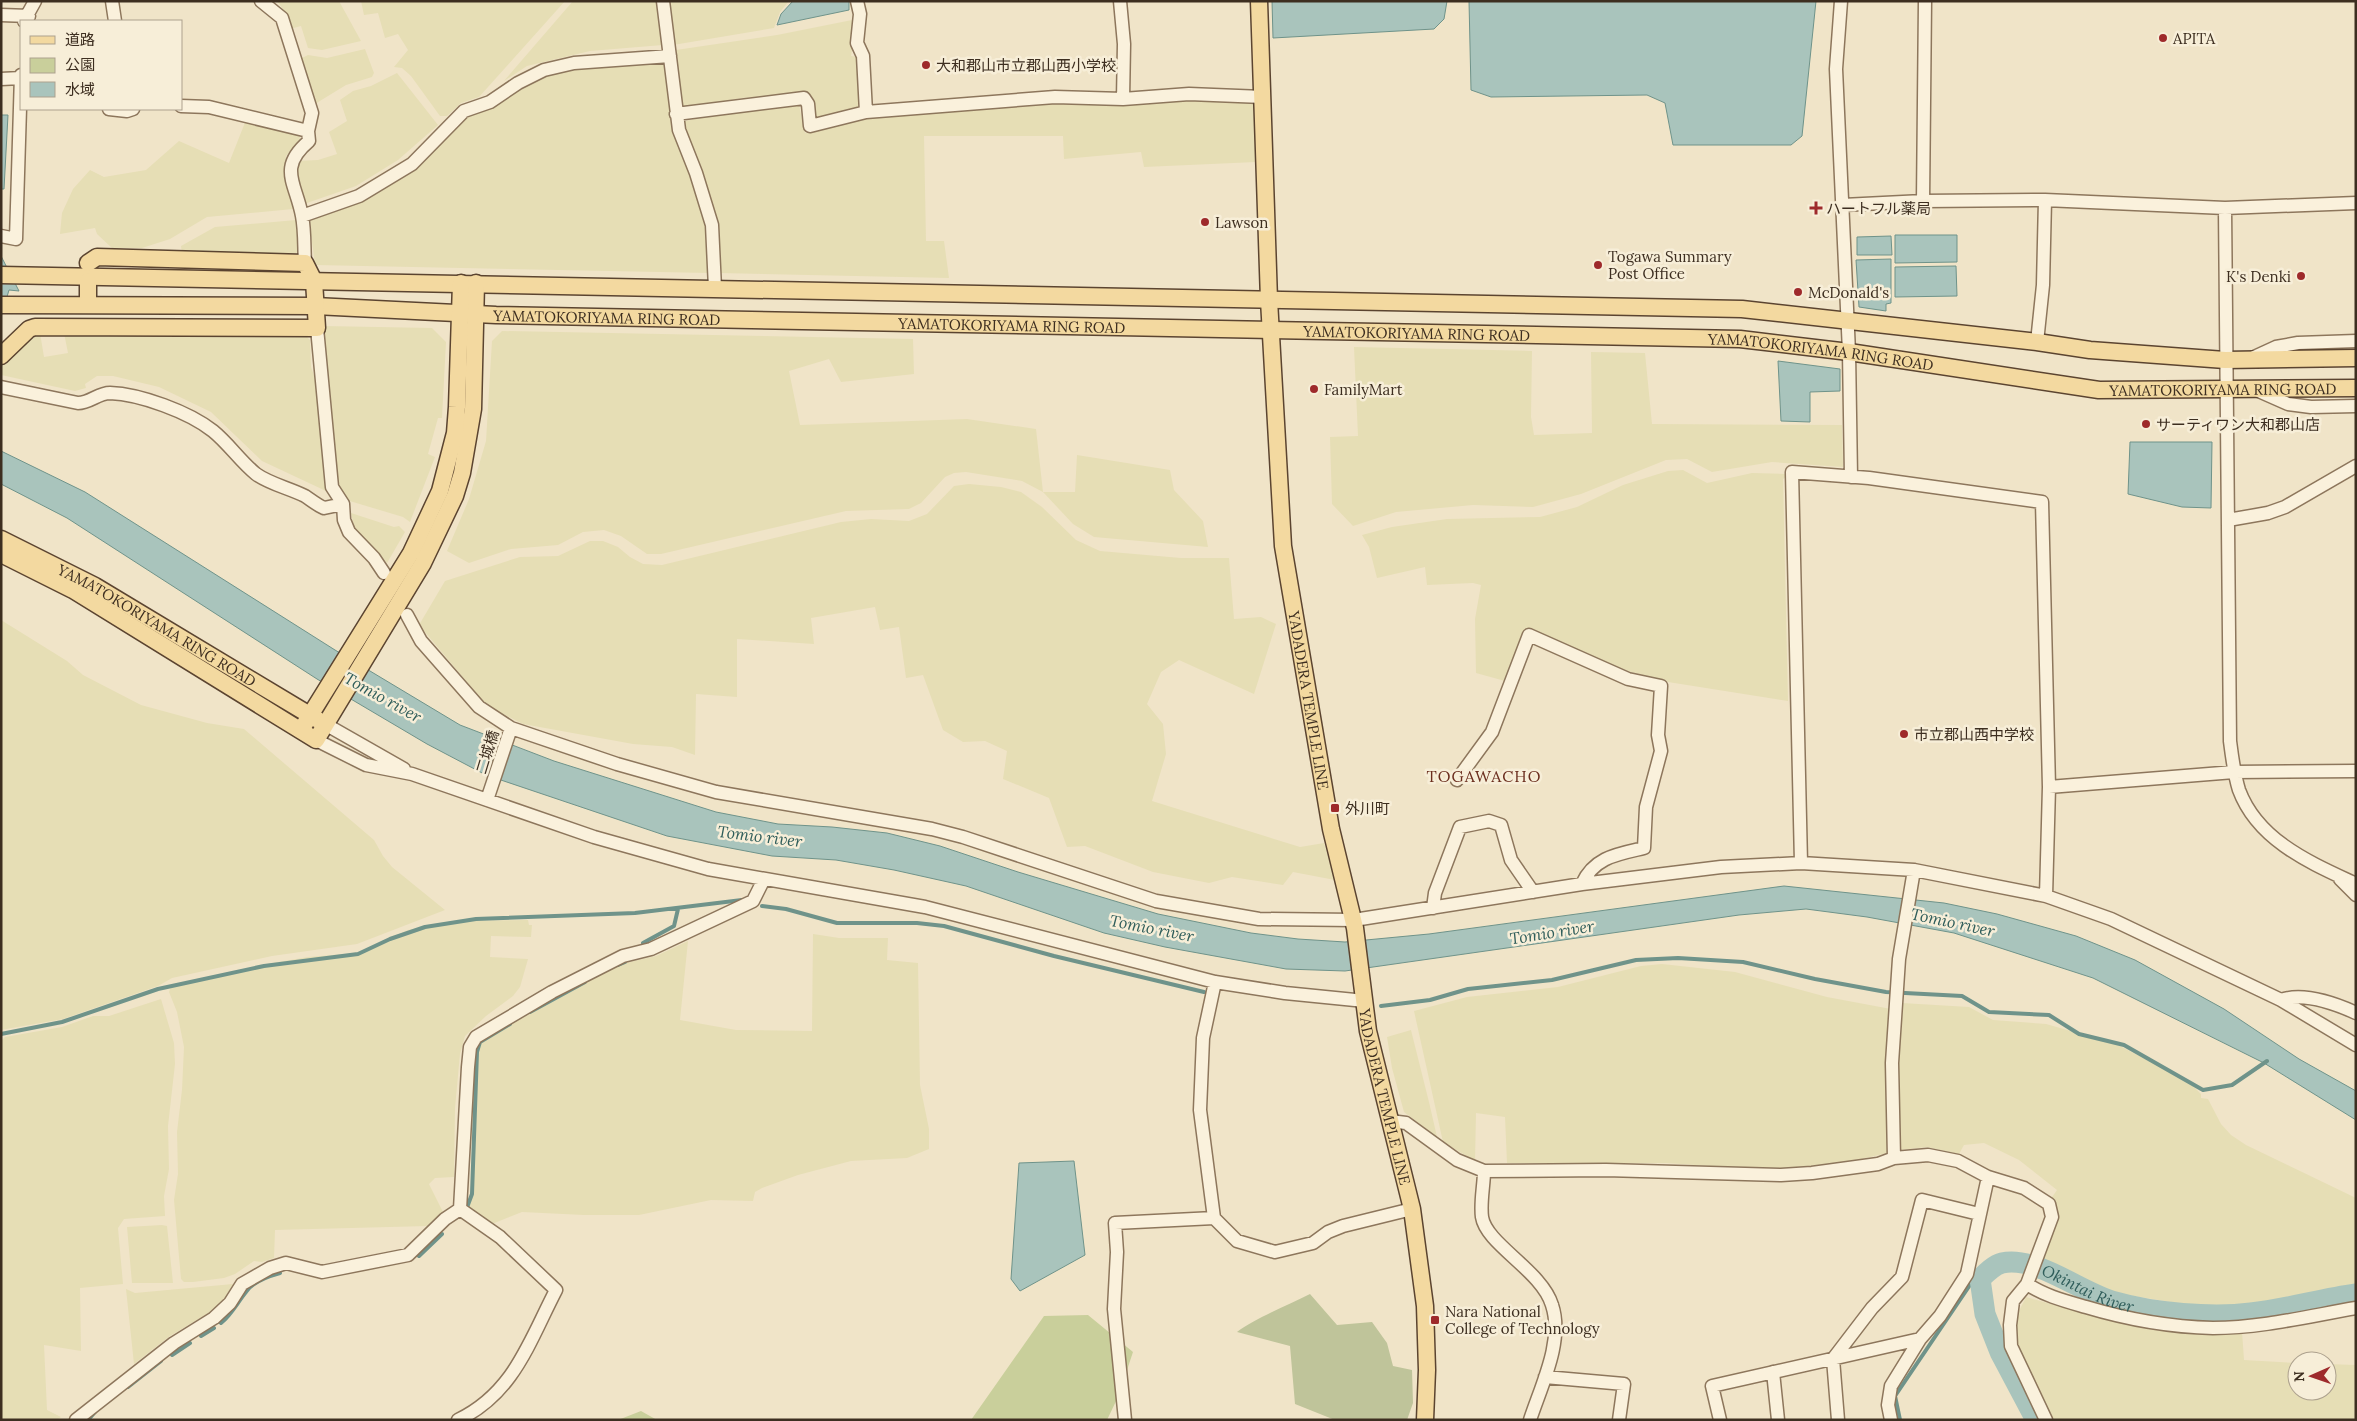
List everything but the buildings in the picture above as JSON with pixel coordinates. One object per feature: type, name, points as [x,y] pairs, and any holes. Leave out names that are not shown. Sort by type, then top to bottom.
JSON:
[{"type":"main road","name":"YADADERA TEMPLE LINE","points":[[1259,1],[1269,300],[1283,546],[1331,829],[1354,924],[1368,1031],[1412,1209],[1425,1306],[1427,1370],[1425,1420]]},
{"type":"main road","points":[[1,356],[29,329],[87,323],[317,328],[314,281],[306,263],[97,257],[88,263]]},
{"type":"main road","name":"YAMATOKORIYAMA RING ROAD","points":[[1,275],[1742,309],[2037,342],[2090,350],[2225,360],[2356,358]]},
{"type":"main road","points":[[88,281],[88,299]]},
{"type":"main road","name":"YAMATOKORIYAMA RING ROAD","points":[[1,554],[74,590],[316,740],[325,724],[329,702],[361,649],[423,563],[455,496],[462,473],[473,409],[468,283]]},
{"type":"main road","name":"YAMATOKORIYAMA RING ROAD","points":[[1,305],[315,306],[468,314],[1740,339],[1849,352],[2099,390],[2356,388]]},
{"type":"main road","name":"YAMATOKORIYAMA RING ROAD","points":[[1,538],[95,586],[325,724]]},
{"type":"main road","name":"YAMATOKORIYAMA RING ROAD","points":[[301,730],[311,715],[329,702]]},
{"type":"street","points":[[1,15],[26,18],[35,1]]},
{"type":"street","points":[[112,1],[115,20]]},
{"type":"street","points":[[261,1],[282,18],[312,113],[308,131],[309,141],[296,152],[290,166],[291,179],[302,216],[306,263]]},
{"type":"street","points":[[663,1],[679,130],[696,173],[712,225],[715,288]]},
{"type":"street","points":[[857,1],[860,14],[857,44],[863,56],[866,112]]},
{"type":"street","points":[[1120,1],[1124,44],[1123,98]]},
{"type":"street","points":[[1841,1],[1836,69],[1848,322],[1851,477]]},
{"type":"street","points":[[1923,201],[1925,1]]},
{"type":"street","points":[[302,216],[366,191],[412,164],[464,111],[490,102],[518,83],[544,70],[574,63],[670,56]]},
{"type":"street","points":[[1,79],[20,77]]},
{"type":"street","points":[[676,114],[804,98],[808,104],[810,126],[866,112],[1055,97],[1123,98],[1189,94],[1262,97]]},
{"type":"street","points":[[182,106],[209,107],[308,131]]},
{"type":"street","points":[[1,236],[16,239],[20,109]]},
{"type":"street","points":[[1843,205],[1923,201],[2045,200],[2225,208],[2356,204]]},
{"type":"street","points":[[2037,342],[2043,285],[2045,200]]},
{"type":"street","points":[[2225,208],[2225,389],[2230,741],[2234,772],[2240,791],[2262,826],[2295,854],[2356,884]]},
{"type":"street","points":[[317,328],[332,487],[343,504],[344,520],[349,532],[374,558],[384,573]]},
{"type":"street","points":[[2247,360],[2276,347],[2298,343],[2356,341]]},
{"type":"street","points":[[1,387],[78,403],[85,403],[100,394],[109,393],[151,402],[178,411],[213,431],[247,466],[264,479],[305,497],[324,508],[343,504]]},
{"type":"street","points":[[2254,389],[2288,404],[2312,407],[2356,406]]},
{"type":"street","points":[[2228,520],[2268,513],[2285,507],[2356,466]]},
{"type":"street","points":[[1801,863],[1792,472],[1851,477],[2042,502],[2049,786],[2046,896]]},
{"type":"street","points":[[407,615],[421,641],[478,706],[511,728],[617,764],[716,792],[932,829],[963,837],[1156,901],[1259,919],[1354,924],[1433,908],[1582,884],[1721,867],[1801,863],[1914,870],[2046,896],[2111,919],[2281,1000],[2356,1045]]},
{"type":"street","points":[[1457,780],[1492,732],[1529,635],[1628,678],[1661,686],[1658,734],[1660,750],[1646,807],[1644,848],[1603,858],[1587,873],[1582,884]]},
{"type":"street","points":[[325,724],[412,774]]},
{"type":"street","name":"二城橋","points":[[487,800],[511,728]]},
{"type":"street","points":[[316,740],[366,765],[412,774],[594,837],[708,869],[925,907],[1215,982],[1285,993],[1364,994]]},
{"type":"street","points":[[2049,786],[2234,772],[2356,771]]},
{"type":"street","points":[[1433,908],[1435,893],[1460,827],[1489,821],[1501,825],[1511,860],[1533,892]]},
{"type":"street","points":[[1894,1158],[1892,1063],[1902,945],[1914,870]]},
{"type":"street","points":[[2335,874],[2356,875]]},
{"type":"street","points":[[2335,874],[2356,895]]},
{"type":"street","points":[[460,1208],[468,1067],[470,1047],[476,1037],[552,992],[614,961],[651,949],[753,901],[764,879]]},
{"type":"street","points":[[1215,982],[1203,1038],[1200,1110],[1214,1218],[1237,1242],[1274,1252],[1313,1243],[1328,1232],[1343,1226],[1412,1209]]},
{"type":"street","points":[[2281,1000],[2294,996],[2323,1001],[2356,1013]]},
{"type":"street","points":[[1390,1122],[1406,1123],[1457,1160],[1484,1171],[1606,1170],[1781,1175],[1878,1164],[1894,1158],[1928,1155],[1958,1161],[1988,1177],[2024,1188],[2049,1204],[2052,1217],[2026,1284],[2013,1301],[2011,1346],[2046,1420]]},
{"type":"street","points":[[1484,1171],[1482,1218],[1492,1235],[1531,1272],[1547,1293],[1553,1306],[1554,1343],[1545,1377],[1530,1420]]},
{"type":"street","points":[[1891,1420],[1888,1405],[1891,1386],[1920,1339],[1940,1316],[1967,1274],[1978,1214],[1988,1177]]},
{"type":"street","points":[[1838,1420],[1833,1359],[1872,1308],[1902,1277],[1922,1200],[1978,1214]]},
{"type":"street","points":[[76,1420],[174,1344],[214,1318],[230,1303],[242,1284],[270,1268],[286,1262],[322,1272],[408,1255],[445,1219],[460,1208]]},
{"type":"street","points":[[458,1420],[488,1402],[511,1377],[556,1290],[500,1237],[460,1208]]},
{"type":"street","points":[[1125,1420],[1114,1308],[1115,1223],[1214,1218]]},
{"type":"street","points":[[2026,1284],[2042,1294],[2110,1314],[2186,1326],[2214,1328],[2257,1324],[2356,1308]]},
{"type":"street","points":[[1720,1420],[1712,1386],[1920,1339]]},
{"type":"street","points":[[1774,1372],[1778,1420]]},
{"type":"street","points":[[1545,1377],[1624,1384],[1620,1420]]},
{"type":"shaded area","points":[[277,1],[339,1],[361,41],[322,50],[308,48],[301,26],[290,29],[285,12]]},
{"type":"shaded area","points":[[361,1],[565,1],[479,97],[461,103],[447,116],[440,116],[411,76],[402,68],[394,67],[408,50],[398,34],[385,38],[378,13],[364,15]]},
{"type":"shaded area","points":[[573,1],[656,1],[663,45],[590,51],[527,66],[504,81]]},
{"type":"shaded area","points":[[667,1],[789,1],[780,12],[774,28],[673,45]]},
{"type":"shaded area","points":[[857,19],[851,56],[858,57],[860,107],[814,119],[810,93],[741,98],[682,110],[676,50],[777,35]]},
{"type":"shaded area","points":[[365,49],[374,73],[372,77],[346,85],[315,104],[300,59],[308,55],[327,58]]},
{"type":"shaded area","points":[[664,60],[671,117],[699,193],[709,232],[710,273],[315,265],[309,219],[366,198],[442,143],[470,115],[494,107],[539,77],[573,70]]},
{"type":"shaded area","points":[[397,73],[438,125],[398,160],[356,186],[304,204],[297,180],[297,161],[318,160],[337,154],[329,132],[347,121],[340,100],[353,91],[371,86]]},
{"type":"shaded area","points":[[1255,100],[1256,162],[1144,167],[1141,152],[1064,159],[1063,136],[924,136],[926,241],[944,241],[949,278],[719,273],[681,122],[743,109],[799,105],[805,133],[869,116],[1017,103]]},
{"type":"shaded area","points":[[246,120],[299,133],[300,139],[286,156],[284,174],[293,209],[207,217],[170,239],[142,248],[112,248],[97,234],[95,228],[60,234],[62,213],[73,189],[90,170],[104,177],[146,170],[179,141],[229,163]]},
{"type":"shaded area","points":[[296,220],[299,250],[294,255],[182,253],[181,246],[215,227]]},
{"type":"shaded area","points":[[323,326],[432,328],[446,342],[442,418],[438,418],[428,454],[435,457],[410,522],[403,517],[343,499],[334,482]]},
{"type":"shaded area","points":[[502,331],[913,339],[914,374],[841,382],[829,359],[789,371],[800,425],[967,419],[1036,429],[1043,492],[1022,481],[966,472],[954,473],[945,477],[921,503],[909,509],[846,511],[661,554],[647,554],[621,536],[604,530],[583,532],[558,545],[511,549],[469,563],[447,551],[469,499],[486,441],[492,341]]},
{"type":"shaded area","points":[[40,333],[44,357],[68,353],[64,333],[304,334],[310,340],[311,367],[318,387],[326,491],[262,461],[211,412],[159,387],[113,376],[97,376],[85,384],[86,388],[75,391],[1,375],[1,367],[36,334]]},
{"type":"shaded area","points":[[1354,347],[1532,351],[1531,417],[1534,435],[1592,433],[1591,352],[1645,353],[1652,424],[1842,425],[1843,467],[1772,462],[1712,472],[1687,459],[1666,460],[1581,494],[1533,507],[1473,505],[1396,512],[1353,526],[1332,504],[1330,437],[1358,436]]},
{"type":"shaded area","points":[[1077,455],[1170,470],[1174,490],[1203,521],[1208,547],[1094,537],[1073,524],[1043,492],[1075,492]]},
{"type":"shaded area","points":[[1683,470],[1707,483],[1752,473],[1786,474],[1786,477],[1783,479],[1788,701],[1668,682],[1620,669],[1530,633],[1505,681],[1476,673],[1475,619],[1481,585],[1473,583],[1427,585],[1425,567],[1377,578],[1369,547],[1362,535],[1392,527],[1447,519],[1540,517],[1577,507],[1623,485],[1668,471]]},
{"type":"shaded area","points":[[969,484],[1001,487],[1021,492],[1042,507],[1076,540],[1100,551],[1181,558],[1229,558],[1234,619],[1261,617],[1276,624],[1254,694],[1179,660],[1161,672],[1147,704],[1163,724],[1166,754],[1152,801],[1300,847],[1324,843],[1335,880],[1293,872],[1283,885],[1232,877],[1209,883],[1153,872],[1085,846],[1067,847],[1049,798],[1003,779],[1007,751],[985,741],[963,742],[943,730],[923,675],[906,678],[899,627],[880,630],[875,607],[811,618],[814,644],[737,639],[737,697],[696,694],[695,755],[672,747],[633,744],[523,724],[487,706],[419,625],[445,581],[520,557],[558,556],[590,541],[603,541],[618,547],[630,557],[643,564],[662,565],[841,522],[871,519],[909,521],[927,514],[954,486]]},
{"type":"shaded area","points":[[351,513],[394,527],[399,526],[405,532],[387,563],[355,530]]},
{"type":"shaded area","points":[[1,620],[67,661],[83,675],[141,705],[207,723],[244,729],[374,840],[392,867],[445,910],[357,944],[272,956],[172,978],[158,986],[63,1019],[1,1030]]},
{"type":"shaded area","points":[[528,920],[529,925],[532,925],[531,937],[491,936],[490,957],[528,959],[520,987],[513,996],[486,1016],[465,1036],[460,1054],[455,1108],[454,1177],[435,1178],[429,1184],[443,1212],[428,1226],[275,1230],[274,1258],[262,1262],[254,1261],[235,1274],[224,1278],[184,1282],[181,1279],[174,1200],[178,1174],[177,1132],[182,1090],[184,1047],[177,1012],[169,992],[171,986],[208,980],[267,964],[308,957],[357,953],[408,930],[453,921]]},
{"type":"shaded area","points":[[813,934],[839,938],[888,938],[887,960],[918,963],[920,1085],[929,1129],[929,1149],[907,1158],[851,1161],[798,1175],[755,1192],[753,1201],[711,1200],[639,1215],[522,1212],[492,1224],[467,1208],[471,1191],[475,1055],[476,1047],[488,1037],[617,965],[656,956],[688,941],[680,1020],[736,1030],[812,1031]]},
{"type":"shaded area","points":[[1662,964],[1735,972],[1827,997],[1891,1009],[1886,1044],[1888,1153],[1834,1165],[1780,1171],[1667,1163],[1507,1163],[1505,1117],[1476,1113],[1475,1161],[1443,1142],[1414,1011],[1467,997],[1558,987],[1641,966]]},
{"type":"shaded area","points":[[161,999],[174,1043],[175,1064],[168,1126],[169,1169],[164,1196],[165,1216],[124,1219],[118,1228],[123,1284],[80,1288],[81,1351],[44,1345],[47,1410],[61,1417],[57,1420],[1,1420],[1,1041],[5,1037],[62,1027],[93,1016],[109,1016]]},
{"type":"shaded area","points":[[1902,1003],[1969,1007],[1993,1020],[2046,1024],[2116,1044],[2188,1081],[2201,1094],[2201,1098],[2208,1099],[2221,1124],[2231,1135],[2246,1145],[2356,1198],[2356,1287],[2262,1304],[2216,1307],[2183,1304],[2115,1293],[2044,1259],[2056,1223],[2050,1200],[2057,1190],[2019,1160],[1984,1143],[1964,1145],[1959,1154],[1927,1147],[1900,1150],[1897,1055]]},
{"type":"shaded area","points":[[1411,1030],[1437,1137],[1404,1112],[1392,1068],[1387,1037]]},
{"type":"shaded area","points":[[167,1226],[173,1283],[132,1283],[127,1227]]},
{"type":"shaded area","points":[[233,1284],[220,1306],[170,1336],[134,1364],[126,1289],[135,1293]]},
{"type":"shaded area","points":[[2026,1297],[2106,1319],[2218,1335],[2242,1332],[2244,1360],[2287,1362],[2287,1401],[2337,1401],[2337,1364],[2356,1365],[2356,1420],[2054,1420],[2024,1365],[2016,1344],[2017,1315]]},
{"type":"green space","points":[[1310,1294],[1337,1325],[1372,1322],[1387,1343],[1393,1366],[1412,1370],[1413,1403],[1407,1420],[1335,1420],[1295,1404],[1290,1346],[1237,1332]]},
{"type":"green space","points":[[1088,1315],[1133,1352],[1118,1397],[1107,1420],[971,1420],[1044,1316]]},
{"type":"green space","points":[[641,1411],[657,1420],[618,1420]]},
{"type":"water","points":[[793,1],[849,1],[849,10],[777,25],[781,14]]},
{"type":"water","points":[[1272,1],[1447,1],[1444,19],[1434,29],[1273,38]]},
{"type":"water","points":[[1469,1],[1816,1],[1802,136],[1791,145],[1673,145],[1665,103],[1647,95],[1491,97],[1471,90]]},
{"type":"water","points":[[1,115],[8,115],[4,189],[1,189]]},
{"type":"water","points":[[1895,235],[1957,235],[1957,262],[1895,263]]},
{"type":"water","points":[[1891,236],[1892,255],[1857,255],[1857,237]]},
{"type":"water","points":[[1,256],[19,291],[9,290],[1,317]]},
{"type":"water","points":[[1891,259],[1891,303],[1886,304],[1886,311],[1859,307],[1856,260]]},
{"type":"water","points":[[1956,266],[1957,296],[1895,297],[1895,267]]},
{"type":"water","points":[[1778,361],[1840,369],[1840,391],[1810,392],[1810,422],[1781,421]]},
{"type":"water","points":[[2130,442],[2212,442],[2211,508],[2182,507],[2128,494]]},
{"type":"water","name":"Tomio river","points":[[1,451],[85,492],[335,650],[460,725],[554,761],[716,812],[778,824],[887,833],[940,846],[1018,872],[1158,914],[1251,933],[1298,939],[1345,942],[1429,934],[1784,886],[1944,903],[1997,914],[2076,936],[2135,960],[2224,1009],[2299,1059],[2356,1091],[2356,1120],[2264,1063],[2093,978],[1954,933],[1867,917],[1806,909],[1739,915],[1345,971],[1286,969],[1165,947],[1104,933],[966,886],[894,870],[836,860],[772,856],[667,836],[486,775],[427,744],[317,679],[67,518],[1,484]]},
{"type":"water","points":[[1074,1161],[1085,1255],[1020,1291],[1011,1279],[1019,1163]]},
{"type":"waterway","points":[[1,1034],[62,1022],[158,989],[264,966],[358,954],[390,939],[425,927],[476,919],[635,913],[742,900]]},
{"type":"waterway","points":[[762,906],[786,909],[837,923],[917,923],[944,926],[1054,956],[1204,992]]},
{"type":"waterway","points":[[643,943],[674,926],[678,909]]},
{"type":"waterway","points":[[1381,1006],[1430,1000],[1468,989],[1552,980],[1636,960],[1678,958],[1743,962],[1815,979],[1886,992],[1962,996],[1989,1012],[2049,1015],[2079,1034],[2124,1045],[2203,1090],[2232,1085],[2267,1061]]},
{"type":"waterway","points":[[618,965],[625,962]]},
{"type":"waterway","points":[[530,1012],[585,982]]},
{"type":"waterway","points":[[466,1210],[472,1194],[477,1052],[480,1042],[510,1024]]},
{"type":"waterway","points":[[419,1256],[442,1234]]},
{"type":"waterway","name":"Okintai River","points":[[2036,1420],[2000,1352],[1985,1314],[1980,1279],[1999,1264],[2015,1262],[2029,1264],[2115,1302],[2183,1314],[2219,1315],[2251,1313],[2356,1294]]},
{"type":"waterway","points":[[221,1323],[249,1288],[266,1277],[280,1273]]},
{"type":"waterway","points":[[1900,1420],[1895,1396],[1972,1282],[1980,1279]]},
{"type":"waterway","points":[[201,1336],[214,1328]]},
{"type":"waterway","points":[[172,1355],[190,1343]]},
{"type":"waterway","points":[[128,1387],[161,1361]]},
{"type":"waterway","points":[[88,1420],[95,1412]]},
{"type":"place","name":"APITA","points":[[2163,38]]},
{"type":"place","name":"大和郡山市立郡山西小学校","points":[[926,65]]},
{"type":"place","name":"ハートフル薬局","points":[[1816,208]]},
{"type":"place","name":"Lawson","points":[[1205,222]]},
{"type":"place","name":"Togawa Summary Post Office","points":[[1598,265]]},
{"type":"place","name":"K's Denki","points":[[2301,276]]},
{"type":"place","name":"McDonald's","points":[[1798,292]]},
{"type":"place","name":"FamilyMart","points":[[1314,389]]},
{"type":"place","name":"サーティワン大和郡山店","points":[[2146,424]]},
{"type":"place","name":"市立郡山西中学校","points":[[1904,734]]},
{"type":"place","name":"外川町","points":[[1335,808]]},
{"type":"place","name":"Nara National College of Technology","points":[[1435,1320]]},
{"type":"district","name":"TOGAWACHO","points":[[1484,776]]}]
